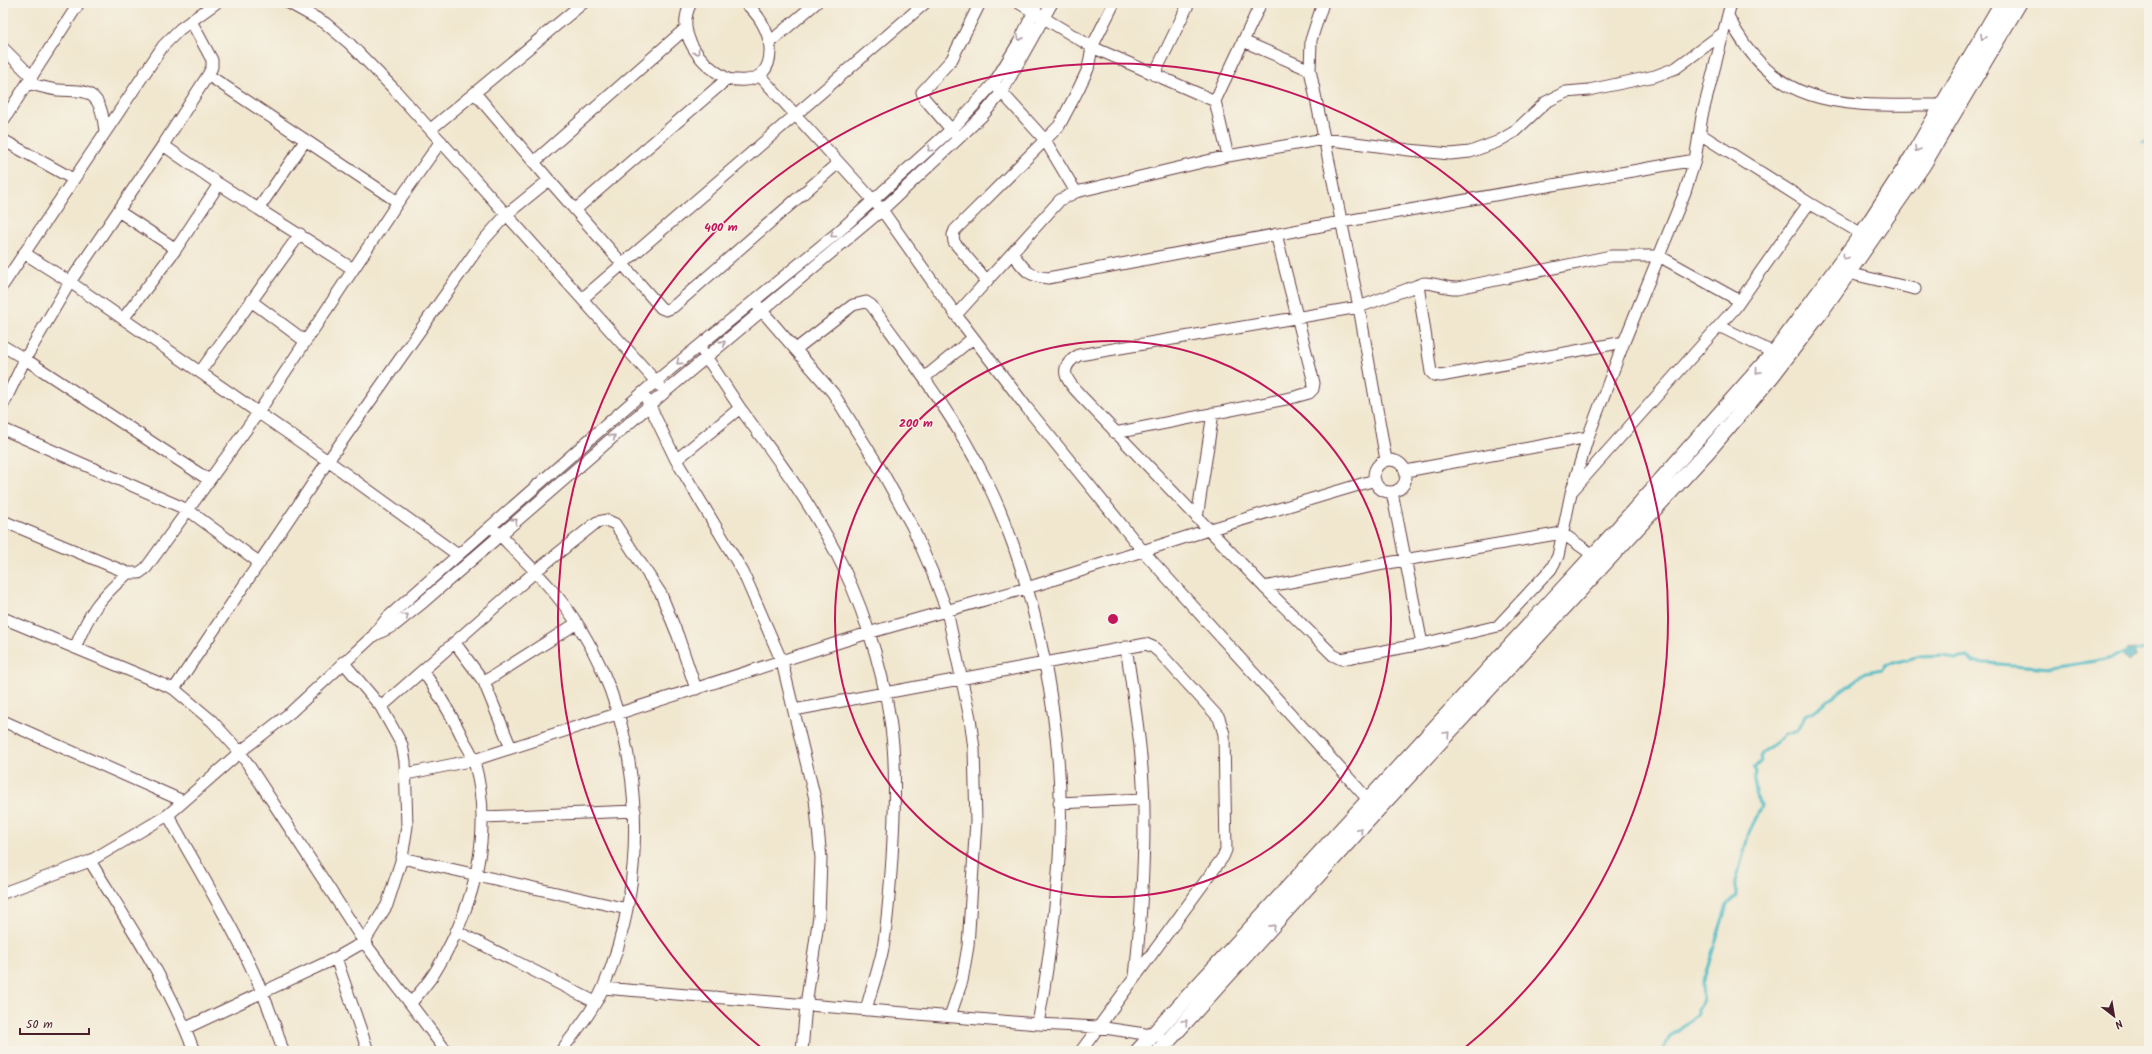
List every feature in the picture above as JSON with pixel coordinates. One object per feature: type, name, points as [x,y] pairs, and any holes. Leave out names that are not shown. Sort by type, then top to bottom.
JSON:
[{"type":"main road","points":[[1159,1051],[1373,804],[1594,554],[1707,430],[1774,352],[1862,234],[1912,157],[2002,3]]},
{"type":"main road","points":[[1138,1051],[1708,451],[1771,377],[1848,274],[1923,165],[2019,3]]},
{"type":"street","points":[[3,121],[79,3]]},
{"type":"street","points":[[3,285],[163,46],[191,20],[216,3]]},
{"type":"street","points":[[289,3],[325,23],[349,43],[431,129],[665,392]]},
{"type":"street","points":[[431,129],[583,3]]},
{"type":"street","points":[[691,3],[685,16],[685,29],[692,45],[700,57],[727,79],[746,81],[760,77],[768,67],[771,58],[770,42],[758,16],[745,3]]},
{"type":"street","points":[[770,42],[816,3]]},
{"type":"street","points":[[582,299],[796,116],[925,3]]},
{"type":"street","points":[[959,138],[950,130],[924,98],[922,92],[952,59],[980,3]]},
{"type":"street","points":[[1019,3],[1035,8],[1043,19],[1092,47],[1215,101]]},
{"type":"street","points":[[439,580],[500,535],[706,357],[882,210],[959,138],[983,115],[1002,92],[1052,3]]},
{"type":"street","points":[[987,281],[954,242],[952,235],[955,230],[1059,126],[1067,114],[1088,69],[1092,47],[1114,3]]},
{"type":"street","points":[[1154,75],[1189,3]]},
{"type":"street","points":[[1228,156],[1215,101],[1261,3]]},
{"type":"street","points":[[1323,3],[1311,40],[1310,70],[1359,307],[1386,460]]},
{"type":"street","points":[[1731,3],[1695,160],[1685,192],[1659,256],[1624,342],[1588,437],[1571,493],[1558,556],[1551,569],[1498,626],[1422,644],[1341,659],[1328,651],[1264,587],[1115,433],[1067,381],[1066,368],[1069,360],[1079,355],[1359,307],[1418,285],[1434,283],[1451,289],[1458,288],[1611,256],[1659,256],[1740,301]]},
{"type":"street","points":[[3,893],[90,861],[168,815],[240,752],[291,712],[343,662],[373,636],[395,625],[439,580],[458,555],[656,381],[873,201],[950,130],[994,83],[1035,8]]},
{"type":"street","points":[[1728,16],[1751,54],[1768,73],[1783,83],[1817,98],[1855,104],[1943,105]]},
{"type":"street","points":[[3,405],[26,359],[70,282],[163,145],[212,67],[212,60],[191,20]]},
{"type":"street","points":[[534,162],[685,29]]},
{"type":"street","points":[[956,315],[1060,200],[1076,192],[1228,156],[1324,139],[1450,154],[1470,152],[1497,142],[1514,132],[1546,102],[1566,92],[1589,90],[1655,76],[1676,68],[1723,33]]},
{"type":"street","points":[[1243,41],[1310,70]]},
{"type":"street","points":[[3,48],[30,80],[48,89],[79,91],[90,94],[98,103],[102,114],[105,131]]},
{"type":"street","points":[[208,75],[398,202]]},
{"type":"street","points":[[760,77],[882,210],[973,338],[1027,408],[1142,550],[1373,804]]},
{"type":"street","points":[[575,210],[727,79]]},
{"type":"street","points":[[994,83],[1045,140],[1076,192]]},
{"type":"street","points":[[475,93],[622,264],[661,308],[666,310],[673,307],[838,163]]},
{"type":"street","points":[[1700,134],[1809,203],[1862,234]]},
{"type":"street","points":[[3,140],[73,179]]},
{"type":"street","points":[[259,208],[305,141]]},
{"type":"street","points":[[3,521],[128,573],[139,573],[146,568],[258,413],[398,202],[441,141]]},
{"type":"street","points":[[163,145],[219,184],[353,269]]},
{"type":"street","points":[[1012,253],[1026,271],[1035,277],[1048,278],[1341,222],[1695,160]]},
{"type":"street","points":[[174,689],[328,461],[483,241],[507,214],[549,180]]},
{"type":"street","points":[[123,319],[176,249],[219,184]]},
{"type":"street","points":[[1571,493],[1740,301],[1809,203]]},
{"type":"street","points":[[118,211],[176,249]]},
{"type":"street","points":[[200,372],[300,234]]},
{"type":"street","points":[[1115,433],[1291,398],[1309,393],[1313,389],[1314,382],[1296,318],[1276,234]]},
{"type":"street","points":[[24,253],[70,282],[328,461],[458,555]]},
{"type":"street","points":[[811,253],[819,263]]},
{"type":"street","points":[[1848,274],[1915,289]]},
{"type":"street","points":[[1418,285],[1431,372],[1434,375],[1441,376],[1624,342]]},
{"type":"street","points":[[753,300],[833,393],[884,475],[912,526],[947,611],[970,718],[974,749],[976,821],[968,946],[962,981],[950,1016]]},
{"type":"street","points":[[251,301],[306,341]]},
{"type":"street","points":[[796,349],[853,305],[866,302],[872,305],[960,432],[988,482],[1010,536],[1028,588],[1044,663],[1054,729],[1060,803],[1060,836],[1052,944],[1038,1024]]},
{"type":"street","points":[[1719,326],[1774,352]]},
{"type":"street","points":[[924,378],[973,338]]},
{"type":"street","points":[[3,346],[26,359],[209,480]]},
{"type":"street","points":[[699,346],[821,525],[848,578],[868,632],[885,693],[893,745],[894,778],[891,884],[883,948],[866,1010]]},
{"type":"street","points":[[644,392],[676,460],[744,572],[782,662],[794,710],[815,799],[821,858],[819,916],[806,1005],[802,1051]]},
{"type":"street","points":[[676,460],[740,408]]},
{"type":"street","points":[[1197,518],[1213,413]]},
{"type":"street","points":[[3,429],[188,510],[260,562]]},
{"type":"street","points":[[1406,471],[1588,437]]},
{"type":"street","points":[[572,454],[581,465]]},
{"type":"street","points":[[1386,460],[1400,463],[1406,471],[1405,482],[1398,490],[1392,492],[1383,490],[1375,480],[1378,466],[1386,460]]},
{"type":"street","points":[[406,774],[474,760],[782,662],[868,632],[1028,588],[1142,550],[1375,480]]},
{"type":"street","points":[[1392,492],[1404,560],[1422,644]]},
{"type":"street","points":[[527,494],[536,503]]},
{"type":"street","points":[[381,707],[536,571],[597,522],[606,520],[615,524],[662,594],[696,689]]},
{"type":"street","points":[[491,526],[549,584],[577,623],[604,672],[618,714],[631,774],[635,811],[633,870],[627,909],[617,948],[603,988],[596,1002],[561,1051]]},
{"type":"street","points":[[1264,587],[1404,560],[1562,533],[1594,554]]},
{"type":"street","points":[[75,648],[89,615],[105,594],[128,573]]},
{"type":"street","points":[[3,618],[174,689],[212,721],[240,752],[364,942],[446,1051]]},
{"type":"street","points":[[484,682],[577,623]]},
{"type":"street","points":[[455,643],[484,682],[511,748]]},
{"type":"street","points":[[794,710],[962,680],[1146,644],[1154,647],[1159,652],[1219,718],[1224,734],[1226,850],[1224,857],[1081,1051]]},
{"type":"street","points":[[1126,647],[1139,728],[1144,824],[1141,912],[1135,977]]},
{"type":"street","points":[[186,1028],[262,994],[336,958],[364,942],[387,905],[402,858],[407,826],[406,774],[402,746],[381,707],[343,662]]},
{"type":"street","points":[[411,1003],[438,968],[456,931],[476,876],[482,845],[483,817],[474,760],[453,717],[423,671]]},
{"type":"street","points":[[3,721],[183,801]]},
{"type":"street","points":[[1060,803],[1143,799]]},
{"type":"street","points":[[483,817],[635,811]]},
{"type":"street","points":[[168,815],[229,925],[262,994],[282,1051]]},
{"type":"street","points":[[402,858],[627,909]]},
{"type":"street","points":[[90,861],[157,970],[186,1028],[194,1051]]},
{"type":"street","points":[[456,931],[596,1002]]},
{"type":"street","points":[[336,958],[368,1051]]},
{"type":"street","points":[[603,988],[1038,1024],[1098,1027],[1154,1035],[1170,1039]]},
{"type":"water","points":[[2135,649],[2135,658],[2128,663],[2122,655],[2127,650]]},
{"type":"waterway","points":[[2143,142],[2149,143]]},
{"type":"waterway","points":[[2132,652],[2149,648]]},
{"type":"waterway","points":[[1661,1051],[1670,1037],[1698,1014],[1698,1009],[1703,1000],[1702,985],[1727,905],[1736,896],[1736,882],[1749,832],[1762,806],[1754,790],[1756,772],[1754,768],[1761,761],[1760,757],[1765,750],[1785,734],[1796,731],[1805,715],[1814,711],[1866,672],[1882,669],[1885,665],[1920,656],[1945,655],[1955,659],[1968,657],[1972,662],[2051,668],[2096,661],[2124,654]]}]
